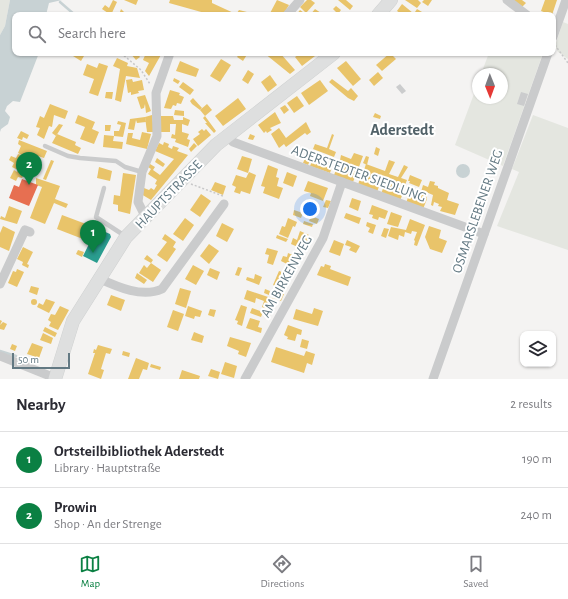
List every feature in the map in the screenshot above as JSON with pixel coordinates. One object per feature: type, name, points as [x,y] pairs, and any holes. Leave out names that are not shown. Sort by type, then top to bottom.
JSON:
[{"type":"main road","points":[[381,12],[391,0]]},
{"type":"main road","name":"HAUPTSTRASSE","points":[[55,378],[73,321],[98,278],[126,237],[206,154],[330,56]]},
{"type":"street","points":[[290,12],[300,0]]},
{"type":"street","points":[[507,0],[523,12]]},
{"type":"street","points":[[556,27],[566,0]]},
{"type":"street","points":[[145,216],[138,202],[142,172],[157,136],[156,92],[169,56]]},
{"type":"street","name":"OSMARSLEBENER WEG","points":[[434,379],[547,56]]},
{"type":"street","name":"ADERSTEDTER SIEDLUNG","points":[[227,136],[233,142],[484,234]]},
{"type":"street","name":"AM BIRKENWEG","points":[[245,379],[323,238],[342,182]]},
{"type":"street","points":[[98,278],[140,293],[152,293],[162,289],[224,204]]},
{"type":"street","points":[[0,284],[25,230],[30,232]]},
{"type":"street","name":"HAUPTSTRASSE","points":[[0,356],[55,378]]},
{"type":"lane","points":[[45,146],[68,156],[116,161],[125,167],[142,172]]},
{"type":"lane","points":[[104,188],[96,217],[126,237]]},
{"type":"path","points":[[556,46],[568,62]]},
{"type":"path","points":[[125,56],[141,70],[156,92]]},
{"type":"path","points":[[190,182],[226,197],[224,204]]},
{"type":"shaded area","points":[[0,0],[10,0],[5,26],[0,35]]},
{"type":"shaded area","points":[[10,0],[62,0],[49,3],[47,12],[12,12],[12,56],[38,56],[20,102],[13,101],[7,106],[5,111],[10,117],[8,124],[1,129],[0,132],[0,35],[5,26]]},
{"type":"shaded area","points":[[563,22],[568,24],[568,59],[558,52],[556,43]]},
{"type":"shaded area","points":[[488,56],[542,56],[503,166],[455,145],[472,99],[472,104],[508,104],[508,68],[483,68]]},
{"type":"shaded area","points":[[533,115],[568,128],[568,250],[497,226],[519,172],[512,169]]},
{"type":"shaded area","points":[[460,164],[466,164],[470,168],[470,174],[466,178],[460,178],[456,174],[456,168]]},
{"type":"building: Homes","points":[[113,0],[117,2],[112,12],[106,12],[102,9],[105,5],[109,8]]},
{"type":"building: Homes","points":[[124,0],[138,0],[136,5]]},
{"type":"building: Homes","points":[[170,0],[212,0],[212,3],[232,12],[201,12],[169,3]]},
{"type":"building: Homes","points":[[277,0],[289,5],[285,12],[271,12]]},
{"type":"building: Homes","points":[[307,0],[311,0],[315,3],[307,12],[300,7]]},
{"type":"building: Homes","points":[[338,0],[346,0],[353,6],[350,10]]},
{"type":"building: Homes","points":[[405,0],[418,0],[421,3],[417,8]]},
{"type":"building: Homes","points":[[424,0],[432,0],[428,6],[422,2]]},
{"type":"building: Homes","points":[[513,0],[522,0],[526,3],[522,7]]},
{"type":"building: Homes","points":[[545,0],[557,0],[553,12],[541,11]]},
{"type":"building: Homes","points":[[402,4],[412,12],[398,12],[397,11]]},
{"type":"building: Homes","points":[[336,6],[341,10],[340,12],[336,12],[333,9]]},
{"type":"building: Homes","points":[[315,9],[320,12],[312,12]]},
{"type":"building: Homes","points":[[417,9],[422,12],[415,12]]},
{"type":"building: Homes","points":[[73,56],[84,56],[81,61]]},
{"type":"building: Homes","points":[[133,56],[139,56],[140,57],[136,60]]},
{"type":"building: Homes","points":[[145,56],[160,56],[149,76],[145,71],[149,63],[143,60]]},
{"type":"building: Homes","points":[[238,56],[246,56],[243,61],[237,57]]},
{"type":"building: Homes","points":[[268,56],[283,56],[295,70],[290,74]]},
{"type":"building: Homes","points":[[296,56],[315,56],[302,66],[295,57]]},
{"type":"building: Homes","points":[[386,56],[393,56],[396,59],[382,71],[376,65]]},
{"type":"building: Homes","points":[[117,58],[128,63],[127,66],[137,68],[140,78],[126,76],[121,102],[115,100],[120,69],[113,66]]},
{"type":"building: Homes","points":[[221,59],[231,65],[220,82],[210,76]]},
{"type":"building: Homes","points":[[180,61],[199,69],[196,77],[176,71]]},
{"type":"building: Homes","points":[[346,61],[361,79],[353,86],[337,68]]},
{"type":"building: Homes","points":[[99,63],[108,66],[98,96],[89,93],[94,79],[83,75],[87,64],[97,68]]},
{"type":"building: Homes","points":[[248,70],[254,74],[248,84],[242,80]]},
{"type":"building: Homes","points":[[378,72],[383,78],[374,86],[369,80]]},
{"type":"building: Homes","points":[[270,75],[277,85],[268,92],[261,82]]},
{"type":"building: Homes","points":[[174,78],[180,81],[178,84],[173,81]]},
{"type":"building: Homes","points":[[132,79],[133,82],[142,80],[144,90],[138,91],[139,93],[131,95],[131,92],[128,93],[126,80]]},
{"type":"building: Homes","points":[[332,79],[348,91],[351,88],[358,96],[354,101],[348,98],[329,82]]},
{"type":"building: Homes","points":[[320,80],[328,91],[309,105],[301,93]]},
{"type":"building: Homes","points":[[183,82],[194,90],[190,95],[179,87]]},
{"type":"building: Homes","points":[[170,90],[180,93],[179,95],[184,97],[181,104],[177,103],[176,106],[173,105],[171,109],[164,108]]},
{"type":"building: Homes","points":[[106,92],[113,92],[112,99],[105,98]]},
{"type":"building: Homes","points":[[145,95],[151,111],[146,113],[145,104],[144,108],[141,109],[137,97]]},
{"type":"building: Homes","points":[[297,96],[304,106],[294,113],[287,103]]},
{"type":"building: Homes","points":[[193,98],[202,108],[200,110],[190,101]]},
{"type":"building: Homes","points":[[238,98],[246,109],[223,126],[215,116]]},
{"type":"building: Homes","points":[[50,104],[68,111],[65,119],[54,115],[52,127],[49,126],[44,139],[37,135],[40,128],[36,127],[40,116],[44,118]]},
{"type":"building: Homes","points":[[207,104],[212,110],[205,116],[200,110]]},
{"type":"building: Homes","points":[[285,105],[289,110],[284,114],[280,108]]},
{"type":"building: Homes","points":[[175,110],[184,111],[184,116],[174,115]]},
{"type":"building: Homes","points":[[275,112],[281,123],[270,128],[272,130],[267,133],[266,131],[264,133],[258,125]]},
{"type":"building: Homes","points":[[375,113],[381,116],[380,119],[373,117]]},
{"type":"building: Homes","points":[[78,115],[95,122],[92,129],[99,132],[94,144],[80,139],[85,127],[75,123]]},
{"type":"building: Homes","points":[[152,115],[154,132],[147,132],[145,117]]},
{"type":"building: Homes","points":[[161,116],[173,116],[174,120],[183,120],[183,117],[190,120],[188,126],[182,124],[182,132],[189,134],[187,139],[190,140],[188,147],[175,142],[176,139],[171,138],[172,134],[175,135],[176,124],[170,124],[170,132],[161,132]]},
{"type":"building: Homes","points":[[205,116],[216,131],[214,133],[205,123],[207,123],[203,118]]},
{"type":"building: Homes","points":[[145,117],[146,122],[137,123],[136,120],[134,130],[128,129],[130,119]]},
{"type":"building: Homes","points":[[118,121],[126,123],[123,137],[114,136],[114,131],[119,131],[121,125],[117,124]]},
{"type":"building: Homes","points":[[306,122],[311,132],[307,135],[305,133],[286,147],[284,144],[279,148],[271,134],[279,128],[286,138]]},
{"type":"building: Homes","points":[[59,124],[63,125],[56,136],[52,133]]},
{"type":"building: Homes","points":[[105,125],[111,125],[110,131],[105,131]]},
{"type":"building: Homes","points":[[202,129],[204,131],[206,129],[211,135],[198,146],[193,139],[200,134],[198,132]]},
{"type":"building: Homes","points":[[21,131],[29,135],[27,139],[23,137],[22,140],[17,138]]},
{"type":"building: Homes","points":[[142,132],[151,134],[147,149],[126,144],[128,133],[133,133],[132,138],[140,140]]},
{"type":"building: Homes","points":[[57,134],[76,142],[75,145],[81,148],[78,154],[52,143]]},
{"type":"building: Homes","points":[[250,134],[255,136],[253,140],[248,139]]},
{"type":"building: Homes","points":[[332,134],[334,135],[329,149],[336,152],[334,157],[313,149],[315,144],[327,148]]},
{"type":"building: Homes","points":[[104,135],[114,136],[113,141],[123,142],[122,149],[103,147]]},
{"type":"building: Homes","points":[[19,140],[47,151],[44,158],[38,156],[37,160],[32,160],[18,153],[21,146],[18,144]]},
{"type":"building: Homes","points":[[164,142],[169,144],[168,147],[172,149],[173,146],[179,148],[177,151],[188,155],[151,200],[141,194],[144,188],[149,190],[151,188],[154,190],[157,185],[155,184],[157,180],[148,174],[151,169],[148,167],[150,164],[155,167],[153,170],[160,175],[174,159],[155,151],[159,143],[163,145]]},
{"type":"building: Homes","points":[[194,143],[197,146],[191,152],[189,149]]},
{"type":"building: Homes","points":[[376,147],[380,149],[378,156],[374,154]]},
{"type":"building: Homes","points":[[354,153],[363,156],[359,167],[354,166],[353,170],[357,172],[353,182],[334,175],[338,165],[343,167],[345,162],[340,160],[341,155],[351,159]]},
{"type":"building: Homes","points":[[18,154],[25,156],[23,159],[40,166],[37,173],[30,170],[28,175],[24,173],[22,178],[18,177],[16,181],[10,178],[14,170],[17,172],[18,170],[12,167],[14,163],[9,160],[11,156],[16,158]]},
{"type":"building: Homes","points":[[242,156],[252,159],[248,173],[237,169]]},
{"type":"building: Homes","points":[[306,156],[311,158],[308,165],[303,163]]},
{"type":"building: Homes","points":[[366,156],[369,157],[367,165],[363,163]]},
{"type":"building: Homes","points":[[314,157],[333,164],[330,173],[310,166]]},
{"type":"building: Homes","points":[[157,158],[165,164],[163,167],[155,162]]},
{"type":"building: Homes","points":[[51,160],[54,161],[46,180],[43,179]]},
{"type":"building: Homes","points":[[389,160],[395,162],[389,174],[398,177],[404,165],[408,167],[401,178],[407,180],[405,185],[401,183],[399,188],[404,190],[400,201],[381,194],[385,183],[391,185],[393,180],[380,175],[379,180],[381,181],[377,192],[358,185],[361,174],[367,176],[368,171],[364,170],[366,164],[385,171]]},
{"type":"building: Homes","points":[[268,165],[278,169],[276,177],[279,178],[277,186],[283,188],[279,199],[263,193],[265,187],[261,186]]},
{"type":"building: Homes","points":[[99,167],[112,171],[110,181],[97,178]]},
{"type":"building: Homes","points":[[249,172],[256,175],[250,194],[241,191],[240,194],[234,192],[236,187],[232,185],[236,175],[246,178]]},
{"type":"building: Homes","points":[[287,172],[297,176],[293,187],[283,183]]},
{"type":"building: Homes","points":[[123,173],[136,175],[130,214],[118,211],[118,205],[113,204],[114,195],[120,196]]},
{"type":"building: Homes","points":[[410,175],[422,180],[419,187],[409,183],[410,181],[408,181]]},
{"type":"building: Homes","points":[[36,178],[60,186],[55,199],[68,204],[66,208],[54,203],[45,224],[30,218],[42,187],[36,185]]},
{"type":"building: Homes","points":[[308,181],[328,188],[323,201],[310,196],[311,193],[304,191]]},
{"type":"building: Homes","points":[[430,181],[435,182],[434,185],[449,193],[447,200],[459,204],[455,215],[440,211],[442,207],[438,206],[439,204],[434,202],[433,206],[431,205],[433,195],[426,192],[427,199],[423,209],[406,203],[410,192],[416,194],[417,191],[421,192],[423,185],[428,187]]},
{"type":"building: Homes","points":[[215,182],[226,186],[223,195],[211,190]]},
{"type":"building: Homes","points":[[201,194],[211,201],[200,217],[190,210]]},
{"type":"building: Homes","points":[[352,198],[361,201],[358,211],[349,207]]},
{"type":"building: Homes","points":[[326,200],[331,201],[328,208],[323,207]]},
{"type":"building: Homes","points":[[372,205],[388,211],[385,219],[379,217],[378,220],[372,218],[373,215],[369,214]]},
{"type":"building: Homes","points":[[9,206],[22,211],[17,224],[0,219],[1,216],[5,218]]},
{"type":"building: Homes","points":[[294,210],[303,213],[301,218],[293,215]]},
{"type":"building: Homes","points":[[391,212],[402,216],[398,227],[387,224]]},
{"type":"building: Homes","points":[[346,213],[361,218],[359,224],[344,218]]},
{"type":"building: Homes","points":[[62,215],[94,227],[88,241],[57,229]]},
{"type":"building: Homes","points":[[311,216],[319,219],[317,224],[309,221]]},
{"type":"building: Homes","points":[[185,218],[194,225],[183,241],[173,234]]},
{"type":"building: Homes","points":[[288,218],[297,222],[295,227],[293,226],[288,238],[279,234],[282,226],[285,227]]},
{"type":"building: Homes","points":[[410,219],[425,225],[417,246],[414,245],[414,240],[417,232],[412,231],[411,234],[405,232],[404,237],[399,235],[398,240],[388,236],[391,227],[406,230]]},
{"type":"building: Homes","points":[[304,221],[313,224],[312,227],[303,224]]},
{"type":"building: Homes","points":[[367,222],[376,225],[373,234],[368,232],[370,228],[366,226]]},
{"type":"building: Homes","points":[[222,223],[234,229],[227,242],[216,236]]},
{"type":"building: Homes","points":[[3,226],[15,232],[9,251],[0,247],[0,233]]},
{"type":"building: Homes","points":[[429,226],[441,230],[439,238],[447,241],[442,253],[430,249],[425,237]]},
{"type":"building: Homes","points":[[384,228],[389,229],[386,238],[381,236]]},
{"type":"building: Homes","points":[[300,231],[309,235],[306,245],[302,244],[300,248],[291,244],[293,238],[297,240]]},
{"type":"building: Homes","points":[[165,234],[176,242],[173,247],[176,249],[167,262],[157,255],[167,242],[162,239]]},
{"type":"building: Homes","points":[[277,235],[288,239],[286,242],[276,238]]},
{"type":"building: Homes","points":[[334,240],[344,244],[340,256],[329,252]]},
{"type":"building: Homes","points":[[347,240],[360,246],[356,253],[349,250],[351,247],[345,245]]},
{"type":"building: Homes","points":[[209,244],[219,251],[209,264],[200,256]]},
{"type":"building: Homes","points":[[23,247],[33,252],[27,264],[29,265],[28,268],[22,265],[23,262],[17,259]]},
{"type":"building: Homes","points":[[267,248],[278,251],[273,265],[267,263],[269,255],[265,254]]},
{"type":"building: Homes","points":[[78,250],[84,252],[82,257],[76,254]]},
{"type":"building: Homes","points":[[288,253],[297,257],[293,267],[281,261],[283,256],[287,257]]},
{"type":"building: Homes","points":[[147,255],[153,260],[151,263],[144,259]]},
{"type":"building: Homes","points":[[151,263],[161,270],[153,282],[139,273],[144,265],[147,268]]},
{"type":"building: Homes","points":[[325,264],[331,266],[330,269],[351,277],[348,286],[317,275],[321,266],[324,267]]},
{"type":"building: Homes","points":[[193,265],[204,271],[196,285],[185,279]]},
{"type":"building: Homes","points":[[238,267],[242,268],[239,276],[235,275]]},
{"type":"building: Homes","points":[[210,268],[220,272],[217,280],[207,275]]},
{"type":"building: Homes","points":[[17,269],[24,272],[17,287],[8,283],[13,271],[16,272]]},
{"type":"building: Homes","points":[[279,271],[285,273],[284,277],[286,278],[282,289],[273,285]]},
{"type":"building: Homes","points":[[137,273],[147,280],[144,284],[135,278]]},
{"type":"building: Homes","points":[[255,274],[262,277],[259,285],[246,280],[247,277],[254,279]]},
{"type":"building: Homes","points":[[31,286],[39,288],[37,295],[29,292]]},
{"type":"building: Homes","points":[[180,288],[191,291],[186,308],[175,304]]},
{"type":"building: Homes","points":[[265,289],[270,291],[269,295],[264,293]]},
{"type":"building: Homes","points":[[247,290],[274,299],[271,310],[262,307],[264,301],[256,298],[255,303],[244,299]]},
{"type":"building: Homes","points":[[277,291],[284,294],[281,301],[274,298]]},
{"type":"building: Homes","points":[[111,295],[125,300],[121,311],[107,305]]},
{"type":"building: Homes","points":[[34,299],[37,302],[34,305],[31,302]]},
{"type":"building: Homes","points":[[46,299],[55,302],[49,313],[37,307],[39,303],[43,305]]},
{"type":"building: Homes","points":[[241,305],[247,307],[242,326],[237,324],[238,321],[235,320]]},
{"type":"building: Homes","points":[[60,306],[69,310],[58,330],[49,326],[51,322],[48,320],[51,314],[55,315]]},
{"type":"building: Homes","points":[[188,306],[202,311],[200,317],[195,316],[194,319],[185,316]]},
{"type":"building: Homes","points":[[252,308],[263,312],[261,317],[250,313]]},
{"type":"building: Homes","points":[[314,308],[323,311],[318,326],[293,319],[296,309],[312,314]]},
{"type":"building: Homes","points":[[210,309],[216,310],[214,317],[208,315]]},
{"type":"building: Homes","points":[[173,310],[184,314],[178,331],[167,327]]},
{"type":"building: Homes","points":[[250,318],[260,321],[258,327],[262,328],[261,333],[246,328]]},
{"type":"building: Homes","points":[[3,322],[7,324],[4,330],[0,329],[0,325]]},
{"type":"building: Homes","points":[[288,325],[302,330],[301,335],[297,334],[295,341],[287,339],[288,337],[284,335]]},
{"type":"building: Homes","points":[[45,327],[57,333],[55,337],[43,331]]},
{"type":"building: Homes","points":[[194,332],[204,336],[202,343],[191,340]]},
{"type":"building: Homes","points":[[43,333],[53,338],[51,344],[40,340]]},
{"type":"building: Homes","points":[[230,337],[251,343],[246,357],[238,354],[239,351],[227,346]]},
{"type":"building: Homes","points":[[302,339],[309,341],[307,349],[300,347]]},
{"type":"building: Homes","points":[[32,343],[43,347],[39,358],[27,354]]},
{"type":"building: Homes","points":[[12,344],[17,346],[15,351],[10,349]]},
{"type":"building: Homes","points":[[98,345],[112,349],[110,354],[106,353],[101,369],[104,370],[101,379],[88,374],[95,353],[93,353],[94,349],[96,350]]},
{"type":"building: Homes","points":[[276,347],[304,356],[306,351],[315,354],[312,365],[307,363],[304,373],[271,362]]},
{"type":"building: Homes","points":[[123,351],[130,353],[129,357],[122,355]]},
{"type":"building: Homes","points":[[136,358],[149,363],[147,370],[143,369],[139,379],[128,379]]},
{"type":"building: Homes","points":[[225,362],[237,366],[234,378],[221,374]]},
{"type":"building: Homes","points":[[151,364],[161,367],[160,370],[150,367]]},
{"type":"building: Homes","points":[[211,369],[220,372],[218,379],[208,376]]},
{"type":"building: Homes","points":[[182,370],[200,376],[199,379],[179,379]]},
{"type":"building: Shops","points":[[22,179],[38,185],[29,206],[9,198],[14,185],[19,187]]},
{"type":"building: Schools","points":[[94,227],[110,234],[111,237],[97,263],[83,256],[90,242],[88,241]]},
{"type":"building: Other","points":[[400,84],[406,91],[402,94],[396,87]]},
{"type":"building: Other","points":[[521,92],[528,94],[524,106],[517,104]]},
{"type":"waterway","points":[[60,2],[72,12]]},
{"type":"waterway","points":[[0,351],[16,356]]},
{"type":"place","name":"Prowin","points":[[29,185]]},
{"type":"place","name":"Ortsteilbibliothek Aderstedt","points":[[93,253]]},
{"type":"district","name":"Aderstedt","points":[[402,129]]}]
